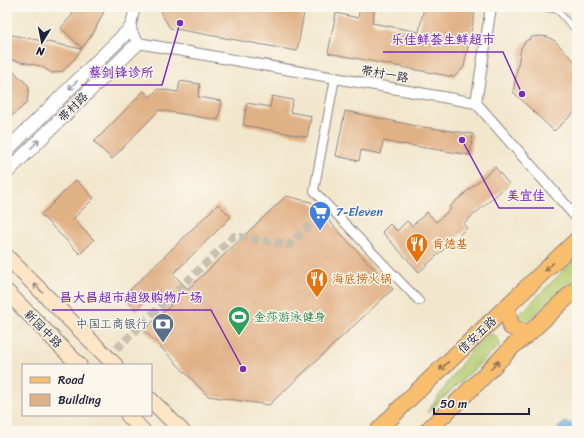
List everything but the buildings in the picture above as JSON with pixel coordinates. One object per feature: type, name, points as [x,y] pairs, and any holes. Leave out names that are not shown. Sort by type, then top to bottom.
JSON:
[{"type":"main road","name":"信安五路","points":[[378,431],[406,402],[577,240]]},
{"type":"main road","points":[[7,257],[114,364]]},
{"type":"main road","points":[[427,431],[513,346],[577,288]]},
{"type":"main road","name":"新园中路","points":[[7,292],[77,364]]},
{"type":"main road","points":[[507,307],[511,328],[528,334]]},
{"type":"main road","points":[[152,401],[182,431]]},
{"type":"main road","points":[[129,416],[143,431]]},
{"type":"street","points":[[135,7],[130,28],[138,43]]},
{"type":"street","points":[[491,7],[476,103],[577,218]]},
{"type":"street","name":"带村路","points":[[7,150],[130,28]]},
{"type":"street","name":"带村路","points":[[7,172],[138,43]]},
{"type":"street","name":"带村一路","points":[[138,43],[476,103]]},
{"type":"street","points":[[335,78],[314,191],[419,301]]},
{"type":"lane","points":[[537,7],[557,10],[577,32]]},
{"type":"green space","points":[[577,257],[577,275],[523,325],[518,324],[517,317]]},
{"type":"green space","points":[[489,334],[497,337],[500,345],[427,413],[469,353]]},
{"type":"water","points":[[564,423],[572,424],[576,431],[557,431]]},
{"type":"tunnel","points":[[108,357],[234,236],[290,245],[328,206]]},
{"type":"place","name":"蔡剑锋诊所","points":[[180,23]]},
{"type":"place","name":"乐佳鲜荟生鲜超市","points":[[522,94]]},
{"type":"place","name":"美宜佳","points":[[462,140]]},
{"type":"place","name":"7-Eleven","points":[[320,232]]},
{"type":"place","name":"肯德基","points":[[417,264]]},
{"type":"place","name":"海底捞火锅","points":[[317,298]]},
{"type":"place","name":"金莎游泳健身","points":[[239,336]]},
{"type":"place","name":"中国工商银行","points":[[163,344]]},
{"type":"place","name":"昌大昌超市超级购物广场","points":[[243,369]]}]
